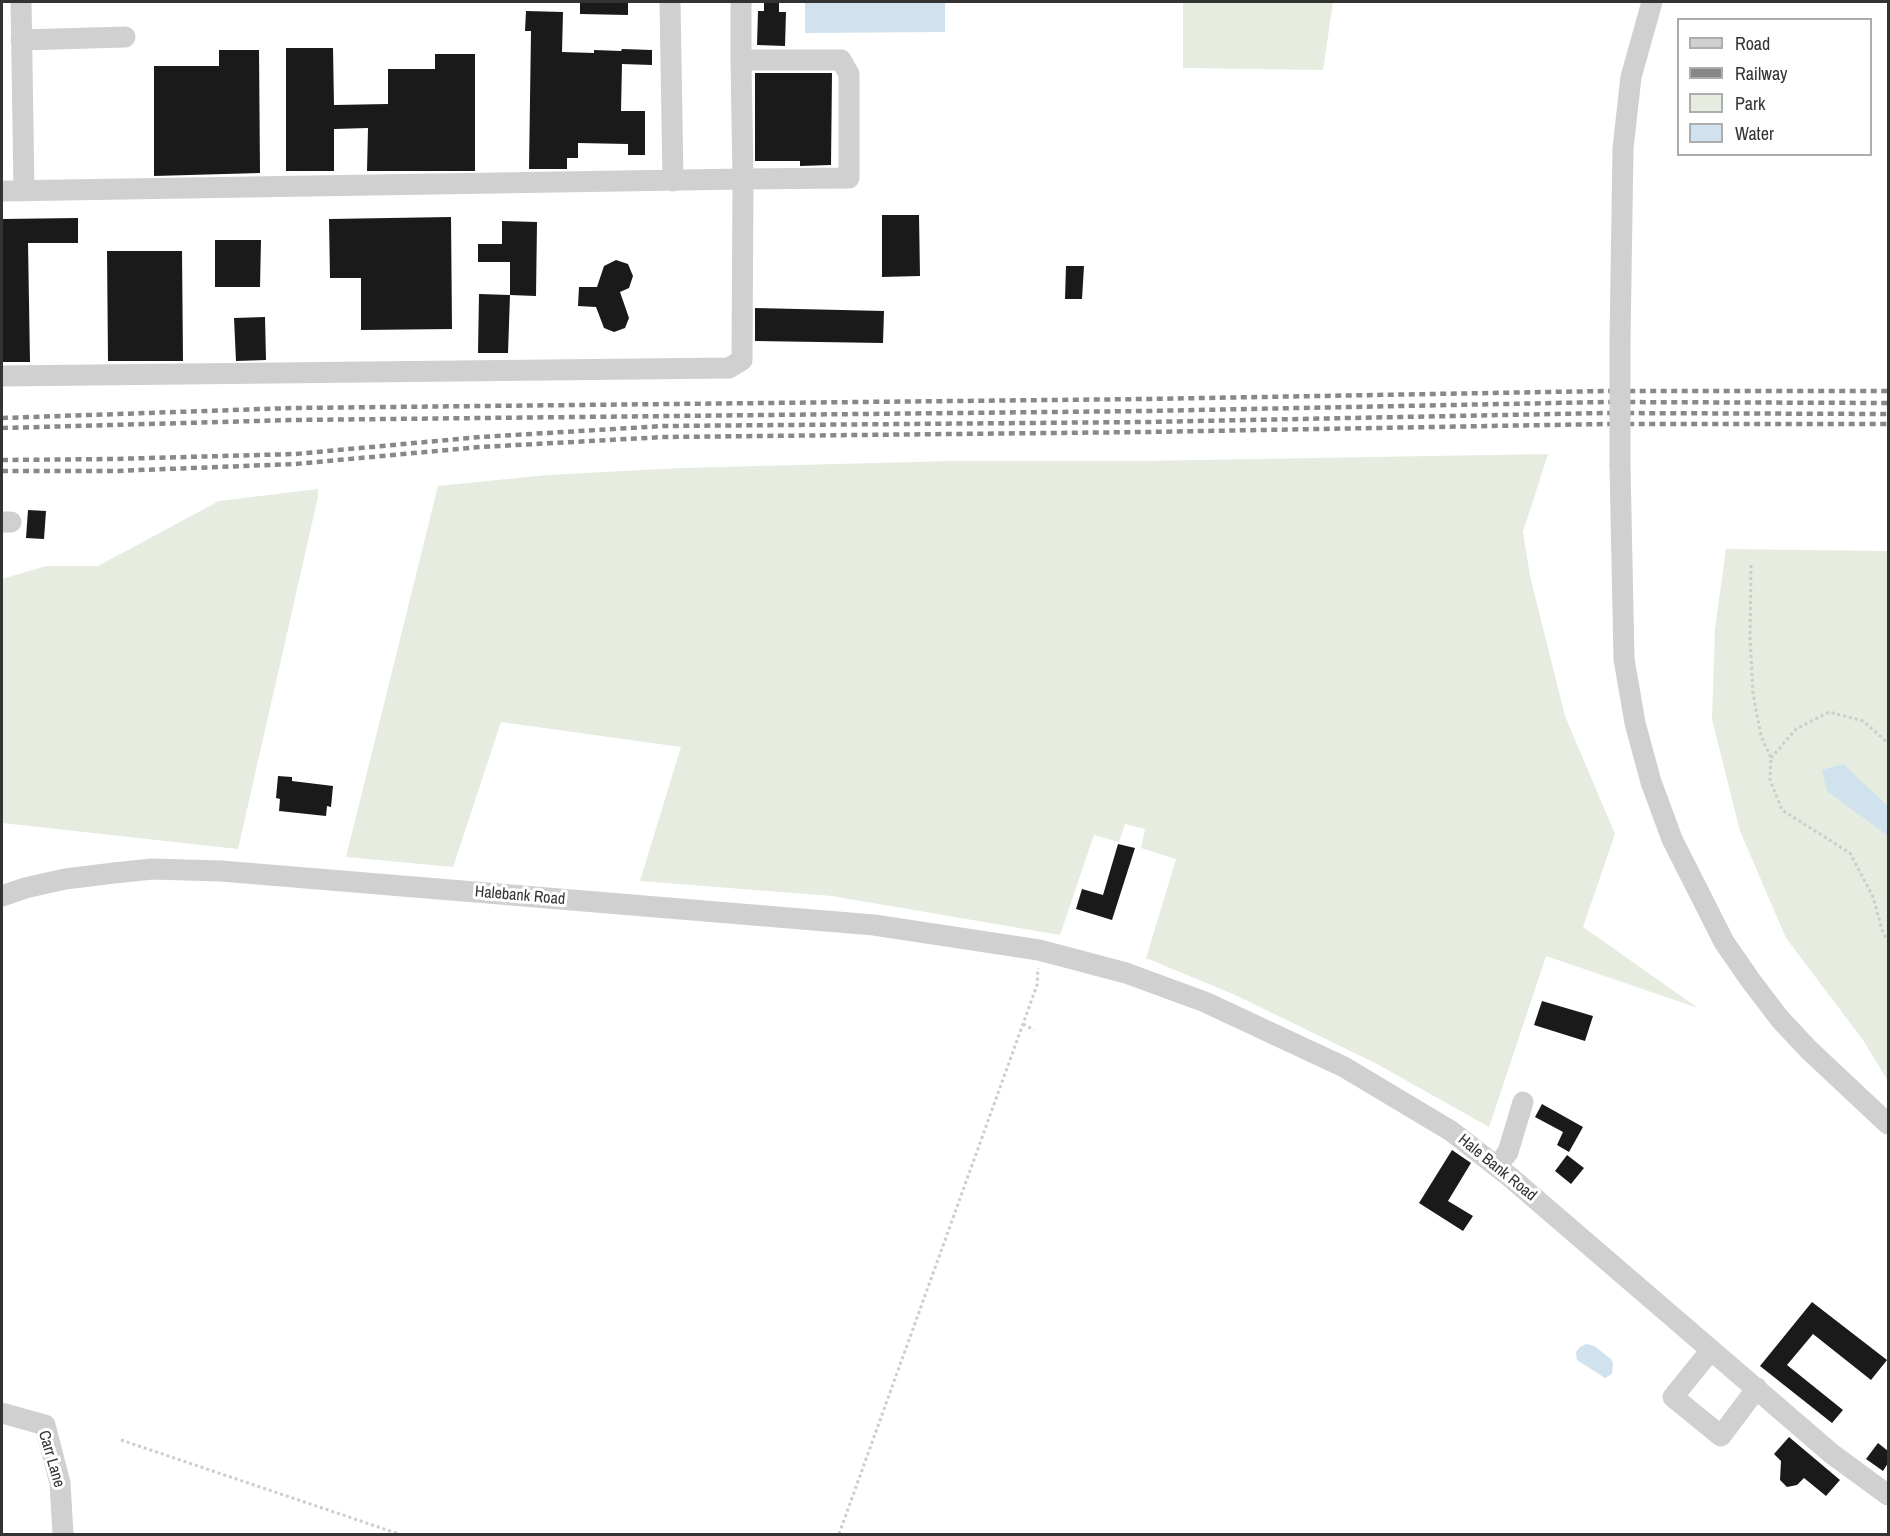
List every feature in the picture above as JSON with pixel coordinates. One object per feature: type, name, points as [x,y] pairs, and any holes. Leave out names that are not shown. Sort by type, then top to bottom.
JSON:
[{"type":"street","points":[[21,2],[24,191]]},
{"type":"street","points":[[670,2],[673,180]]},
{"type":"street","points":[[2,376],[729,368],[742,360],[741,2]]},
{"type":"street","points":[[1652,2],[1631,77],[1623,148],[1620,466],[1624,659],[1637,733],[1651,782],[1672,839],[1724,942],[1780,1019],[1809,1050],[1888,1124]]},
{"type":"street","points":[[21,40],[125,37]]},
{"type":"street","points":[[2,191],[849,178],[849,74],[841,60],[741,60]]},
{"type":"street","name":"Halebank Road","points":[[2,896],[65,879],[114,873],[152,869],[221,871],[873,925],[1039,950]]},
{"type":"street","name":"Hale Bank Road","points":[[1039,950],[1126,973],[1205,1002],[1333,1062],[1451,1131],[1497,1166],[1832,1454],[1888,1495]]},
{"type":"street","points":[[1497,1166],[1508,1152],[1523,1102]]},
{"type":"street","points":[[1711,1350],[1673,1397],[1721,1436],[1757,1388]]},
{"type":"street","name":"Carr Lane","points":[[2,1413],[45,1425],[60,1483],[63,1534]]},
{"type":"path","points":[[1751,565],[1750,638],[1753,694],[1761,736],[1771,758],[1770,780],[1782,810],[1850,853],[1874,897],[1883,933],[1888,941]]},
{"type":"path","points":[[1771,758],[1796,729],[1829,712],[1863,721],[1888,743]]},
{"type":"path","points":[[839,1534],[1037,985],[1039,950]]},
{"type":"path","points":[[1023,1024],[1034,1030]]},
{"type":"path","points":[[121,1440],[399,1534]]},
{"type":"green space","points":[[1183,2],[1333,2],[1323,70],[1183,68]]},
{"type":"green space","points":[[1548,454],[1523,532],[1530,576],[1565,716],[1615,834],[1583,927],[1698,1008],[1546,956],[1489,1127],[1377,1064],[1233,994],[1146,958],[1176,859],[1141,848],[1145,829],[1125,824],[1119,842],[1094,835],[1060,935],[832,896],[640,881],[681,747],[501,722],[453,867],[346,857],[438,486],[547,475],[682,468],[953,461],[1142,461]]},
{"type":"green space","points":[[318,489],[238,849],[2,823],[2,579],[46,566],[98,566],[219,501]]},
{"type":"green space","points":[[1726,549],[1888,551],[1888,1081],[1863,1040],[1786,938],[1740,831],[1712,719],[1715,629]]},
{"type":"water","points":[[805,2],[945,2],[945,32],[805,33]]},
{"type":"water","points":[[1843,764],[1888,806],[1888,836],[1827,791],[1822,770]]},
{"type":"water","points":[[1586,1344],[1594,1346],[1611,1359],[1612,1374],[1605,1378],[1577,1360],[1576,1352]]},
{"type":"building","points":[[580,2],[628,2],[628,15],[580,14]]},
{"type":"building","points":[[764,2],[779,2],[779,12],[786,12],[785,46],[757,45],[758,11],[764,11]]},
{"type":"building","points":[[526,11],[563,12],[562,52],[652,50],[652,65],[622,64],[621,111],[645,111],[645,155],[628,155],[628,144],[578,143],[578,158],[567,158],[567,169],[529,169],[531,31],[525,31]]},
{"type":"building","points":[[286,48],[333,48],[334,105],[388,104],[388,69],[435,69],[435,54],[475,54],[475,171],[367,171],[368,128],[334,129],[334,171],[286,171]]},
{"type":"building","points":[[219,50],[259,50],[260,173],[154,176],[154,66],[219,66]]},
{"type":"building","points":[[755,73],[832,73],[831,165],[800,166],[800,161],[755,161]]},
{"type":"building","points":[[882,215],[919,215],[920,276],[882,277]]},
{"type":"building","points":[[451,217],[452,329],[361,330],[361,278],[330,278],[329,219]]},
{"type":"building","points":[[78,218],[78,243],[28,243],[30,362],[2,362],[2,219]]},
{"type":"building","points":[[502,221],[537,222],[536,296],[510,295],[510,262],[478,262],[478,244],[502,244]]},
{"type":"building","points":[[215,240],[261,240],[260,287],[215,287]]},
{"type":"building","points":[[107,251],[182,251],[183,361],[108,361]]},
{"type":"building","points":[[616,260],[628,264],[633,276],[629,288],[620,292],[629,318],[625,328],[614,332],[604,328],[596,307],[578,306],[579,287],[597,287],[604,266]]},
{"type":"building","points":[[1066,266],[1084,266],[1082,299],[1065,299]]},
{"type":"building","points":[[479,294],[510,295],[508,353],[478,353]]},
{"type":"building","points":[[755,308],[884,311],[883,343],[755,341]]},
{"type":"building","points":[[265,317],[266,360],[236,361],[234,318]]},
{"type":"building","points":[[28,510],[46,511],[44,539],[26,538]]},
{"type":"building","points":[[278,776],[292,777],[292,781],[333,786],[331,807],[327,806],[326,816],[279,811],[280,799],[276,798]]},
{"type":"building","points":[[1118,844],[1135,848],[1112,920],[1076,909],[1082,889],[1103,895]]},
{"type":"building","points":[[1542,1001],[1593,1016],[1585,1041],[1534,1025]]},
{"type":"building","points":[[1542,1104],[1583,1127],[1569,1152],[1557,1145],[1563,1132],[1535,1117]]},
{"type":"building","points":[[1452,1150],[1471,1163],[1448,1201],[1473,1216],[1463,1231],[1419,1203]]},
{"type":"building","points":[[1567,1155],[1584,1168],[1571,1184],[1555,1171]]},
{"type":"building","points":[[1812,1302],[1887,1360],[1871,1380],[1813,1334],[1787,1365],[1843,1410],[1832,1423],[1760,1366]]},
{"type":"building","points":[[1789,1437],[1840,1480],[1826,1496],[1804,1478],[1797,1485],[1787,1487],[1780,1480],[1781,1461],[1774,1454]]},
{"type":"building","points":[[1878,1443],[1888,1451],[1888,1463],[1883,1471],[1866,1459]]},
{"type":"railway","points":[[2,418],[292,408],[1146,399],[1605,391],[1888,391]]},
{"type":"railway","points":[[2,428],[293,420],[1146,411],[1605,402],[1888,403]]},
{"type":"railway","points":[[2,460],[295,454],[480,437],[664,426],[1146,422],[1605,413],[1888,414]]},
{"type":"railway","points":[[2,471],[115,471],[295,464],[480,447],[664,437],[1605,424],[1888,424]]}]
